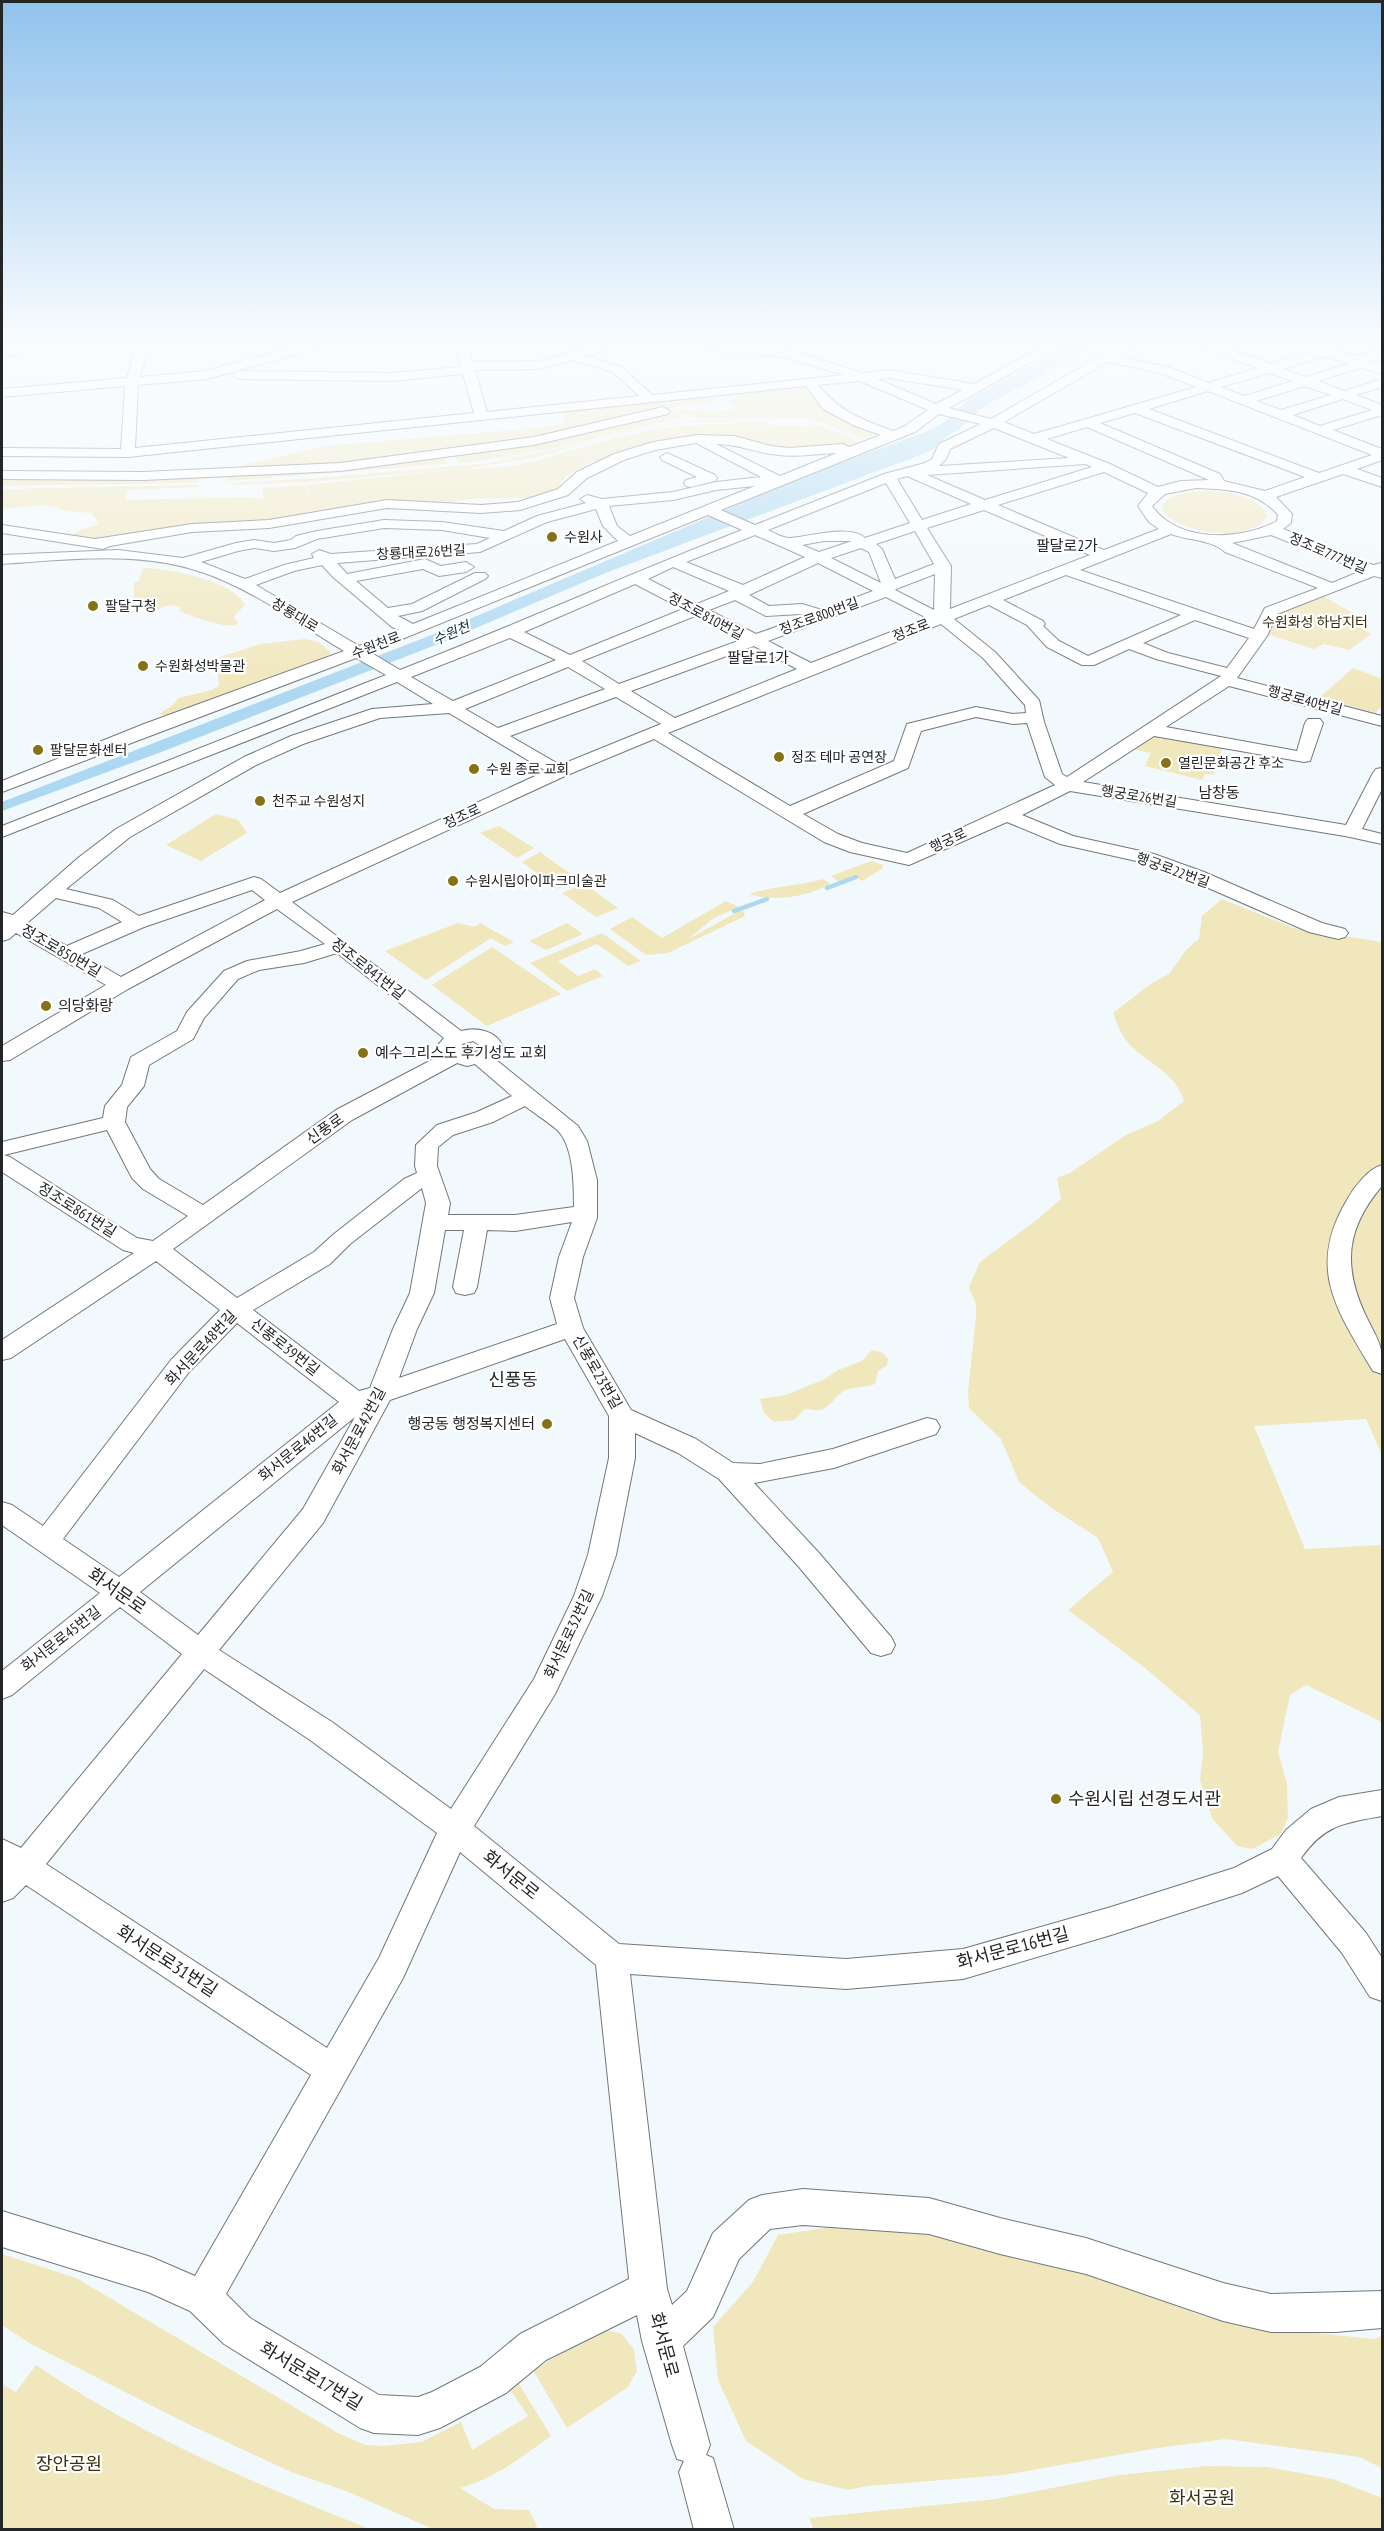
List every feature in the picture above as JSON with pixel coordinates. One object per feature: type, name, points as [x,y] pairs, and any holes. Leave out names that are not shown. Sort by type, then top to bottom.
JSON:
[{"type":"street","points":[[2,475],[143,476],[340,466],[370,462]]},
{"type":"street","points":[[98,543],[192,528],[268,524],[387,504],[503,508],[520,506],[563,492],[582,475],[608,462]]},
{"type":"street","points":[[677,462],[710,478]]},
{"type":"street","points":[[742,462],[781,481]]},
{"type":"street","name":"수원천로","points":[[6,782],[357,652],[826,462]]},
{"type":"street","points":[[2,832],[511,632],[673,562],[889,477],[930,466],[935,462]]},
{"type":"street","points":[[906,471],[972,470],[1074,462]]},
{"type":"street","points":[[1091,462],[1158,492]]},
{"type":"street","points":[[1180,462],[1215,477],[1219,485]]},
{"type":"street","points":[[1278,462],[1317,477]]},
{"type":"street","points":[[1265,496],[1363,462]]},
{"type":"street","points":[[6,925],[123,833],[250,761],[297,740],[378,713],[451,708],[743,591],[818,557],[1105,467]]},
{"type":"street","points":[[1343,469],[1383,483]]},
{"type":"street","points":[[940,487],[972,475],[972,470]]},
{"type":"street","points":[[906,471],[982,506],[1102,555]]},
{"type":"street","name":"창룡대로26번길","points":[[637,498],[710,478],[761,472]]},
{"type":"street","points":[[889,477],[943,566]]},
{"type":"street","name":"창룡대로26번길","points":[[244,584],[304,564],[328,559],[480,548],[542,519],[601,503],[673,496],[742,482],[781,481]]},
{"type":"street","points":[[1219,485],[1265,496],[1279,504],[1285,514],[1284,523],[1274,531],[1250,537],[1218,538],[1172,530],[1148,514],[1145,506],[1148,498],[1174,487],[1219,485]]},
{"type":"street","points":[[563,492],[601,503],[605,520],[614,534],[630,542]]},
{"type":"street","name":"정조로800번길","points":[[710,510],[888,589],[930,614],[942,617],[989,655],[1033,704],[1035,718],[1054,777],[1068,785]]},
{"type":"street","points":[[185,562],[236,547],[255,544],[274,547],[295,544],[301,539],[317,535],[384,524],[442,526],[508,536]]},
{"type":"street","points":[[2,529],[98,543],[128,554]]},
{"type":"street","name":"정조로","points":[[2,1055],[121,985],[278,901],[559,772],[810,669],[1172,530]]},
{"type":"street","name":"정조로777번길","points":[[1274,531],[1380,571]]},
{"type":"street","points":[[786,543],[824,537],[856,537],[862,543],[875,549],[888,589]]},
{"type":"street","points":[[1218,538],[1230,549],[1331,588]]},
{"type":"street","points":[[295,544],[328,559],[330,565],[345,579],[398,624],[413,630]]},
{"type":"street","points":[[473,571],[467,557],[480,548]]},
{"type":"street","name":"창룡대로","points":[[2,559],[128,554],[185,562],[244,584],[559,772]]},
{"type":"street","points":[[673,562],[743,591]]},
{"type":"street","points":[[345,579],[425,564],[439,571],[473,571],[521,587]]},
{"type":"street","name":"정조로800번길","points":[[496,735],[616,689],[823,615],[943,566]]},
{"type":"street","name":"정조로","points":[[942,617],[943,566]]},
{"type":"street","points":[[1065,570],[1259,636]]},
{"type":"street","points":[[387,613],[416,608],[473,571]]},
{"type":"street","name":"행궁로","points":[[654,732],[831,838],[856,848],[909,859],[1068,785],[1230,677],[1259,636],[1271,610],[1380,571]]},
{"type":"street","name":"정조로810번길","points":[[634,578],[810,669]]},
{"type":"street","points":[[743,591],[741,597],[766,610],[802,609],[823,615]]},
{"type":"street","points":[[989,599],[1037,624],[1034,626],[1053,644],[1088,662],[1195,614]]},
{"type":"street","points":[[511,632],[570,661],[673,724]]},
{"type":"street","points":[[1130,644],[1230,677]]},
{"type":"street","name":"행궁로40번길","points":[[1230,677],[1383,721]]},
{"type":"street","points":[[789,813],[902,764],[914,728],[976,712],[1013,719],[1035,718]]},
{"type":"street","points":[[1152,730],[1304,757],[1314,723]]},
{"type":"street","points":[[170,766],[208,786]]},
{"type":"street","points":[[1352,831],[1383,773]]},
{"type":"street","name":"행궁로26번길","points":[[1068,785],[1352,831],[1383,839]]},
{"type":"street","name":"행궁로22번길","points":[[1005,814],[1067,840],[1147,858],[1187,872],[1316,928],[1338,933]]},
{"type":"street","name":"정조로841번길","points":[[137,923],[254,884],[340,946],[456,1047]]},
{"type":"street","points":[[52,891],[106,904],[137,923]]},
{"type":"street","points":[[66,954],[137,923]]},
{"type":"street","name":"정조로850번길","points":[[6,925],[66,954],[121,985]]},
{"type":"street","points":[[204,1215],[151,1184],[140,1173],[114,1122],[116,1106],[133,1086],[139,1062],[186,1035],[195,1016],[231,975],[254,965],[304,957],[340,946]]},
{"type":"street","name":"신풍로23번길","points":[[456,1047],[470,1035],[488,1039],[492,1047],[480,1058],[527,1097],[567,1125],[576,1141],[586,1180],[585,1213],[562,1298],[571,1328],[622,1416],[687,1446],[728,1472],[809,1560],[881,1645]]},
{"type":"street","name":"신풍로","points":[[2,1352],[157,1249],[344,1115],[456,1047]]},
{"type":"street","name":"화서문로42번길","points":[[9,1868],[201,1653],[313,1516],[381,1393],[405,1329],[422,1293],[438,1203],[428,1176],[427,1144],[445,1130],[485,1117],[527,1097]]},
{"type":"street","points":[[2,1149],[114,1122]]},
{"type":"street","name":"정조로861번길","points":[[2,1162],[131,1245],[157,1249]]},
{"type":"street","points":[[1383,1172],[1364,1190],[1344,1222],[1338,1254],[1344,1296],[1355,1323],[1383,1365]]},
{"type":"street","name":"화서문로48번길","points":[[45,1543],[180,1366],[236,1309],[322,1258],[342,1239],[412,1184],[428,1176]]},
{"type":"street","points":[[436,1222],[515,1223],[585,1213]]},
{"type":"street","points":[[465,1287],[477,1222]]},
{"type":"street","name":"신풍로39번길","points":[[157,1249],[356,1402]]},
{"type":"street","name":"화서문로46번길","points":[[120,1592],[356,1402],[571,1328]]},
{"type":"street","name":"화서문로32번길","points":[[455,1829],[545,1686],[588,1596],[602,1555],[622,1458],[622,1416]]},
{"type":"street","name":"신풍로23번길","points":[[728,1472],[760,1474],[834,1458],[901,1437],[927,1426]]},
{"type":"street","name":"화서문로","points":[[2,1512],[120,1592],[201,1653],[321,1731],[455,1829],[612,1958],[649,2289],[661,2341],[714,2529]]},
{"type":"street","name":"화서문로45번길","points":[[2,1687],[120,1592]]},
{"type":"street","name":"화서문로16번길","points":[[612,1958],[846,1974],[963,1964],[1111,1922],[1231,1883],[1283,1859],[1297,1839],[1322,1818],[1339,1810],[1383,1803]]},
{"type":"street","points":[[203,2298],[391,1968],[455,1829]]},
{"type":"street","points":[[1283,1859],[1348,1935],[1383,1986]]},
{"type":"street","name":"화서문로31번길","points":[[9,1868],[332,2070]]},
{"type":"street","points":[[661,2341],[700,2304],[726,2246],[762,2213],[803,2207],[871,2210],[929,2216],[1000,2236],[1086,2256],[1223,2302],[1271,2313],[1383,2310]]},
{"type":"street","name":"화서문로17번길","points":[[2,2229],[151,2275],[203,2298],[237,2331],[374,2414],[418,2416],[440,2409],[493,2380],[533,2347],[649,2289]]},
{"type":"green space","points":[[256,462],[367,462],[338,466],[244,469],[244,465]]},
{"type":"green space","points":[[360,462],[446,462],[447,464],[227,481],[227,478],[199,479],[197,482],[179,483],[2,486],[2,478],[104,478]]},
{"type":"green space","points":[[508,462],[469,468],[502,467],[529,462],[593,462],[566,476],[557,489],[533,498],[471,499],[451,502],[381,500],[270,521],[100,541],[69,536],[99,524],[92,513],[64,511],[42,505],[2,509],[2,489],[199,485],[199,487],[127,490],[125,500],[249,497],[264,499],[262,488],[305,485],[308,495],[307,485],[457,469],[308,482],[231,485],[231,483]]},
{"type":"green space","points":[[1211,491],[1251,499],[1263,509],[1267,516],[1259,525],[1232,533],[1198,530],[1170,518],[1162,510],[1164,503],[1175,495]]},
{"type":"green space","points":[[143,568],[183,573],[228,589],[245,605],[234,616],[238,624],[226,625],[209,622],[179,611],[181,607],[165,606],[157,611],[146,610],[134,602],[134,583],[139,581]]},
{"type":"green space","name":"수원화성 하남지터","points":[[1319,594],[1369,622],[1357,625],[1371,634],[1349,650],[1324,644],[1314,649],[1267,634],[1276,611]]},
{"type":"green space","points":[[305,639],[319,642],[331,653],[320,660],[169,716],[159,714],[173,705],[178,698],[212,690],[219,685],[218,675],[210,666],[213,659],[261,644]]},
{"type":"green space","points":[[1353,668],[1382,679],[1382,706],[1375,713],[1320,697]]},
{"type":"green space","points":[[1155,736],[1162,737],[1157,744],[1163,738],[1223,746],[1214,774],[1205,774],[1202,780],[1145,766],[1151,753],[1132,749]]},
{"type":"green space","points":[[216,814],[238,820],[247,833],[201,861],[166,845]]},
{"type":"green space","points":[[499,826],[534,848],[517,858],[480,833]]},
{"type":"green space","points":[[540,852],[579,880],[557,889],[522,862]]},
{"type":"green space","points":[[871,861],[883,865],[882,869],[862,881],[854,876],[839,882],[831,876]]},
{"type":"green space","points":[[823,879],[831,884],[801,895],[769,898],[749,894],[767,889]]},
{"type":"green space","points":[[584,884],[618,908],[596,917],[562,893]]},
{"type":"green space","points":[[1222,899],[1294,928],[1382,942],[1382,1455],[1366,1419],[1254,1426],[1305,1549],[1382,1545],[1382,1722],[1306,1685],[1290,1695],[1278,1752],[1287,1784],[1288,1818],[1281,1834],[1252,1849],[1237,1846],[1212,1818],[1200,1780],[1203,1752],[1200,1715],[1145,1668],[1068,1610],[1113,1572],[1098,1538],[1050,1507],[1019,1482],[1001,1439],[969,1408],[968,1392],[976,1316],[976,1304],[969,1287],[980,1262],[1061,1199],[1057,1178],[1070,1173],[1126,1135],[1158,1121],[1184,1101],[1174,1082],[1128,1043],[1113,1013],[1152,983],[1169,974],[1187,949],[1199,939],[1202,916]]},
{"type":"green space","points":[[726,901],[739,907],[714,918],[687,940],[737,912],[743,910],[745,916],[668,953],[646,955],[610,929],[632,917],[662,938]]},
{"type":"green space","points":[[458,923],[475,927],[480,923],[514,942],[505,946],[491,938],[426,980],[385,951]]},
{"type":"green space","points":[[567,923],[583,934],[546,950],[529,941]]},
{"type":"green space","points":[[602,933],[641,961],[628,966],[597,944],[558,961],[578,976],[595,969],[603,976],[567,991],[530,963]]},
{"type":"green space","points":[[492,947],[561,994],[487,1026],[432,985]]},
{"type":"green space","points":[[872,1350],[883,1353],[888,1359],[887,1365],[878,1371],[875,1384],[846,1390],[827,1407],[817,1410],[805,1409],[794,1420],[774,1422],[764,1413],[760,1399],[786,1395],[825,1379],[838,1370],[862,1361]]},
{"type":"green space","points":[[857,2223],[943,2230],[1059,2262],[1205,2317],[1298,2331],[1373,2339],[1382,2336],[1382,2468],[1359,2457],[1226,2439],[1157,2448],[1004,2475],[868,2486],[848,2490],[803,2479],[746,2441],[718,2380],[713,2327],[753,2282],[778,2235]]},
{"type":"green space","points":[[2,2254],[76,2278],[338,2433],[365,2445],[384,2446],[421,2442],[461,2422],[472,2450],[528,2416],[511,2391],[519,2384],[551,2436],[496,2473],[460,2488],[494,2509],[529,2510],[537,2526],[535,2530],[433,2529],[346,2491],[291,2472],[188,2424],[29,2343],[2,2325]]},
{"type":"green space","points":[[604,2329],[622,2334],[634,2350],[637,2371],[628,2387],[567,2428],[533,2370]]},
{"type":"green space","name":"장안공원","points":[[36,2365],[115,2414],[157,2436],[241,2476],[370,2529],[2,2529],[2,2384],[16,2392]]},
{"type":"green space","name":"화서공원","points":[[1208,2466],[1267,2467],[1333,2479],[1382,2498],[1382,2529],[814,2530],[809,2518],[996,2499],[1119,2475]]},
{"type":"water","name":"수원천","points":[[843,462],[901,462],[608,572],[438,644],[164,751],[2,811],[2,802],[434,634]]},
{"type":"waterway","points":[[827,888],[856,877]]},
{"type":"waterway","points":[[734,911],[767,899]]},
{"type":"place","name":"수원사","points":[[552,537]]},
{"type":"place","name":"팔달구청","points":[[93,606]]},
{"type":"place","name":"수원화성박물관","points":[[143,666]]},
{"type":"place","name":"팔달문화센터","points":[[38,750]]},
{"type":"place","name":"정조 테마 공연장","points":[[779,757]]},
{"type":"place","name":"열린문화공간 후소","points":[[1166,763]]},
{"type":"place","name":"수원 종로 교회","points":[[474,769]]},
{"type":"place","name":"천주교 수원성지","points":[[260,801]]},
{"type":"place","name":"수원시립아이파크미술관","points":[[453,881]]},
{"type":"place","name":"의당화랑","points":[[46,1006]]},
{"type":"place","name":"예수그리스도 후기성도 교회","points":[[363,1053]]},
{"type":"place","name":"행궁동 행정복지센터","points":[[547,1424]]},
{"type":"place","name":"수원시립 선경도서관","points":[[1056,1799]]},
{"type":"district","name":"팔달로2가","points":[[1067,546]]},
{"type":"district","name":"팔달로1가","points":[[758,658]]},
{"type":"district","name":"남창동","points":[[1219,793]]},
{"type":"district","name":"신풍동","points":[[513,1380]]}]
